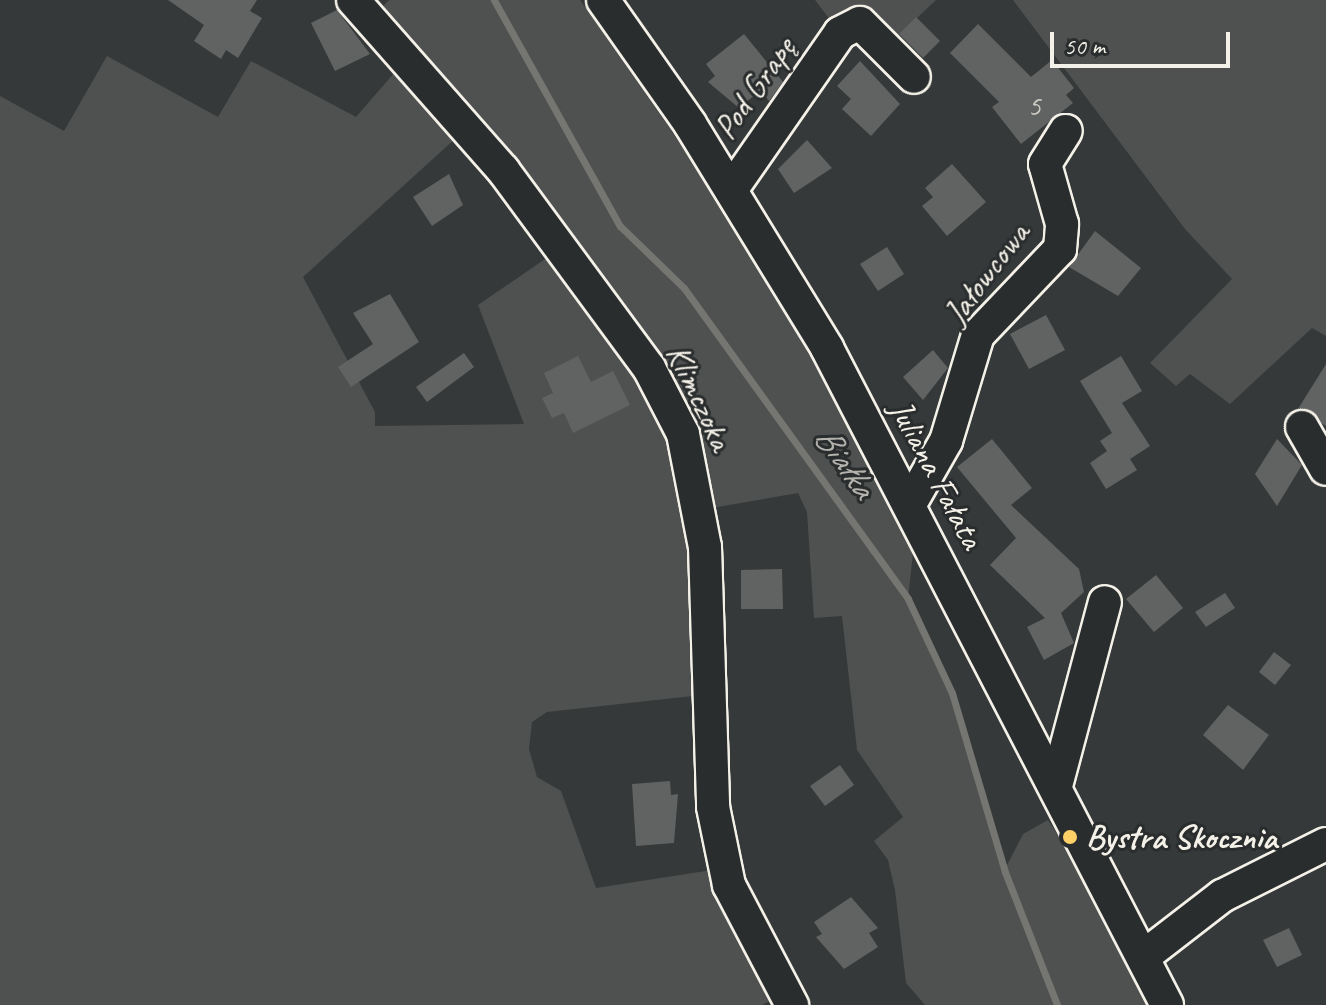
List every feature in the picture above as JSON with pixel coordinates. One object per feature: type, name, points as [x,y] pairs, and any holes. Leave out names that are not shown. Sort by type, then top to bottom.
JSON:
[{"type":"street","name":"Klimczoka","points":[[353,0],[503,170],[649,368],[683,434],[705,547],[713,807],[729,885],[792,1005]]},
{"type":"street","name":"Juliana Fałata","points":[[603,0],[731,190],[910,504],[1167,1005]]},
{"type":"street","name":"Pod Grapę","points":[[731,190],[840,33],[860,23],[914,77]]},
{"type":"street","name":"Jałowcowa","points":[[910,504],[946,441],[978,335],[1060,249],[1062,224],[1045,164],[1066,131]]},
{"type":"street","points":[[1302,427],[1326,469]]},
{"type":"street","points":[[1056,786],[1105,602]]},
{"type":"street","points":[[1143,957],[1222,896],[1326,844]]},
{"type":"shaded area","points":[[389,0],[580,0],[735,222],[915,534],[908,599],[952,693],[1004,871],[1023,834],[1048,820],[1167,1005],[925,1005],[906,983],[895,890],[888,860],[874,841],[903,817],[857,750],[842,616],[814,618],[807,512],[798,493],[700,510],[711,694],[547,712],[532,722],[529,749],[537,777],[561,791],[596,888],[725,868],[785,993],[762,1005],[0,1005],[0,96],[64,131],[107,56],[218,117],[251,61],[356,117],[408,57],[373,17]],"holes":[[[467,128],[561,248],[478,305],[524,424],[375,426],[375,412],[303,277]]]},
{"type":"shaded area","points":[[815,0],[936,0],[885,48],[840,33]]},
{"type":"shaded area","points":[[1013,0],[1326,0],[1326,336],[1312,328],[1230,404],[1190,374],[1176,386],[1150,363],[1232,279],[1185,229]]},
{"type":"building","points":[[168,0],[257,0],[250,11],[262,18],[238,58],[226,50],[221,59],[194,41],[204,25]]},
{"type":"building","points":[[337,10],[370,54],[335,71],[311,23]]},
{"type":"building","points":[[916,17],[940,41],[923,58],[899,34]]},
{"type":"building","points":[[978,24],[1031,77],[1052,60],[1074,88],[1066,95],[1073,103],[1021,144],[992,107],[999,102],[950,53]]},
{"type":"building","points":[[744,34],[783,82],[769,101],[761,90],[739,108],[708,82],[715,76],[706,64]]},
{"type":"building","points":[[860,61],[900,104],[871,136],[842,109],[851,99],[837,86]]},
{"type":"building","points":[[807,140],[832,168],[794,193],[778,169]]},
{"type":"building","points":[[952,164],[986,202],[947,236],[922,206],[933,197],[925,188]]},
{"type":"building","points":[[449,174],[463,205],[432,226],[413,197]]},
{"type":"building","points":[[1095,231],[1141,268],[1118,296],[1069,267]]},
{"type":"building","points":[[887,247],[904,274],[878,291],[860,264]]},
{"type":"building","points":[[390,294],[419,342],[351,387],[338,367],[373,344],[353,313]]},
{"type":"building","points":[[1046,315],[1065,350],[1029,369],[1010,334]]},
{"type":"building","points":[[933,350],[948,368],[923,400],[903,377]]},
{"type":"building","points":[[464,353],[474,367],[427,402],[416,387]]},
{"type":"building","points":[[578,356],[591,382],[613,371],[630,405],[573,433],[564,413],[552,418],[542,398],[553,393],[544,373]]},
{"type":"building","points":[[1121,356],[1142,391],[1122,403],[1150,446],[1130,459],[1137,470],[1106,489],[1090,463],[1107,451],[1100,441],[1112,433],[1080,381]]},
{"type":"building","points":[[1326,364],[1326,426],[1298,409]]},
{"type":"building","points":[[992,439],[1032,488],[1011,505],[1079,569],[1084,592],[1061,613],[1074,643],[1044,660],[1027,627],[1045,618],[990,565],[1016,538],[957,467]]},
{"type":"building","points":[[1277,439],[1302,465],[1277,506],[1255,474]]},
{"type":"building","points":[[782,569],[783,609],[741,609],[741,570]]},
{"type":"building","points":[[1156,575],[1183,608],[1154,632],[1126,599]]},
{"type":"building","points":[[1225,593],[1235,608],[1206,627],[1195,612]]},
{"type":"building","points":[[1274,652],[1291,665],[1275,685],[1259,672]]},
{"type":"building","points":[[1228,705],[1269,735],[1243,770],[1203,735]]},
{"type":"building","points":[[840,765],[854,785],[825,806],[810,786]]},
{"type":"building","points":[[670,781],[671,795],[678,794],[674,843],[636,846],[632,784]]},
{"type":"building","points":[[851,897],[878,928],[869,933],[878,947],[844,969],[816,937],[822,934],[814,922]]},
{"type":"building","points":[[1289,928],[1302,955],[1277,967],[1263,940]]},
{"type":"waterway","name":"Białka","points":[[494,0],[620,226],[684,288],[908,599],[952,693],[1005,872],[1057,1005]]},
{"type":"place","name":"Bystra Skocznia","points":[[1070,837]]}]
